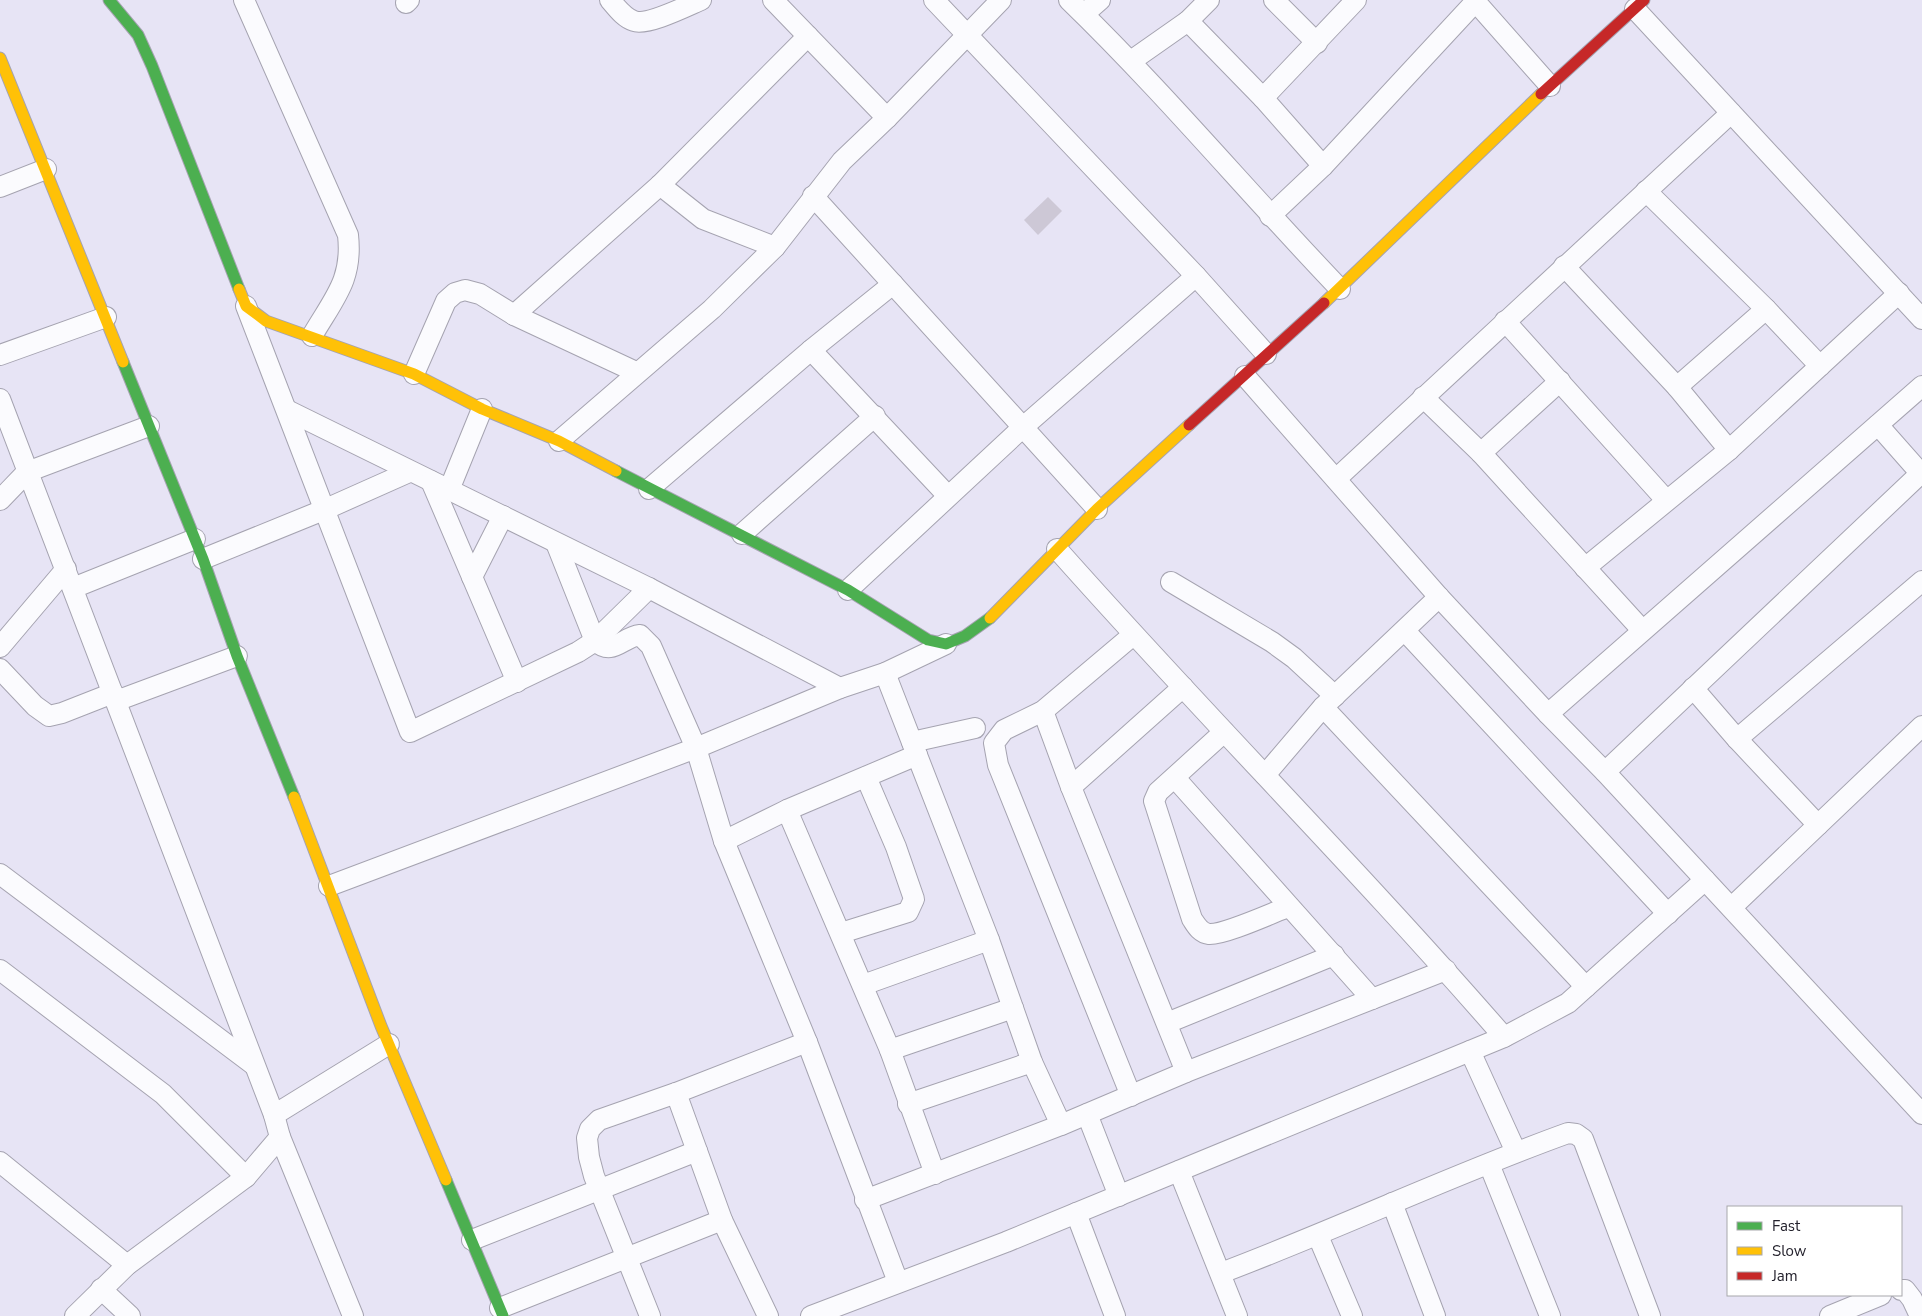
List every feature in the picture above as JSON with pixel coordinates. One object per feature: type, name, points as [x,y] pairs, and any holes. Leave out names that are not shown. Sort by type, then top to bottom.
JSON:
[{"type":"street","points":[[109,0],[138,35],[152,66],[326,510],[410,732],[578,652],[595,641],[649,588]]},
{"type":"street","points":[[244,0],[348,235],[350,255],[347,276],[312,336]]},
{"type":"street","points":[[610,0],[625,17],[635,22],[649,21],[701,0]]},
{"type":"street","points":[[773,0],[887,118]]},
{"type":"street","points":[[934,0],[1196,276],[1266,354]]},
{"type":"street","points":[[559,441],[636,372],[712,309],[775,246],[842,161],[887,118],[966,34],[1001,0]]},
{"type":"street","points":[[1069,0],[1130,61],[1270,216],[1340,289]]},
{"type":"street","points":[[1084,14],[1100,0]]},
{"type":"street","points":[[1130,61],[1188,22],[1209,0]]},
{"type":"street","points":[[1274,0],[1317,43]]},
{"type":"street","points":[[1263,98],[1356,0]]},
{"type":"street","points":[[1270,216],[1322,166],[1476,1],[1550,86]]},
{"type":"street","points":[[330,886],[696,748],[840,688],[885,673],[965,636],[989,619],[1097,509],[1340,289],[1550,86],[1639,5],[1731,113],[1922,318]]},
{"type":"street","points":[[1188,22],[1263,98],[1322,166]]},
{"type":"street","points":[[514,315],[660,185],[808,36]]},
{"type":"street","points":[[0,58],[204,559],[237,656],[330,886],[389,1044],[501,1312],[627,1257],[722,1220]]},
{"type":"street","points":[[1336,479],[1731,113]]},
{"type":"street","points":[[0,187],[46,169]]},
{"type":"street","points":[[660,185],[703,219],[775,246]]},
{"type":"street","points":[[1646,191],[1766,309],[1820,366]]},
{"type":"street","points":[[813,196],[1097,509]]},
{"type":"street","points":[[1564,266],[1677,387],[1729,450]]},
{"type":"street","points":[[848,590],[1022,428],[1196,276]]},
{"type":"street","points":[[648,489],[811,350],[893,284]]},
{"type":"street","points":[[414,374],[446,301],[455,293],[466,290],[480,294],[514,315],[636,372]]},
{"type":"street","points":[[1585,568],[1729,450],[1899,294]]},
{"type":"street","points":[[246,306],[266,321],[414,374],[482,409],[559,441],[648,489],[742,534],[848,590],[911,632],[928,640],[946,644]]},
{"type":"street","points":[[1677,387],[1766,309]]},
{"type":"street","points":[[0,354],[106,317]]},
{"type":"street","points":[[1505,321],[1666,500]]},
{"type":"street","points":[[811,350],[875,416],[948,496]]},
{"type":"street","points":[[1244,376],[1439,597],[1732,907],[1922,1114]]},
{"type":"street","points":[[1481,453],[1560,382]]},
{"type":"street","points":[[1548,714],[1922,386]]},
{"type":"street","points":[[1423,397],[1481,453],[1642,630]]},
{"type":"street","points":[[0,399],[274,1115],[280,1137],[353,1316]]},
{"type":"street","points":[[482,409],[440,485],[472,577],[517,682]]},
{"type":"street","points":[[287,410],[409,472],[440,485],[649,588],[840,688]]},
{"type":"street","points":[[742,534],[875,416]]},
{"type":"street","points":[[1605,772],[1921,474],[1878,425]]},
{"type":"street","points":[[0,500],[24,463],[149,426]]},
{"type":"street","points":[[0,444],[24,463]]},
{"type":"street","points":[[204,559],[326,510],[409,472]]},
{"type":"street","points":[[472,577],[503,516]]},
{"type":"street","points":[[0,647],[69,579],[195,540]]},
{"type":"street","points":[[556,542],[595,641],[609,648],[619,645],[632,636],[640,635],[651,646],[696,748],[724,841],[807,1042],[865,1200],[898,1282]]},
{"type":"street","points":[[1057,549],[1133,635],[1446,970],[1504,1037]]},
{"type":"street","points":[[1737,739],[1922,581]]},
{"type":"street","points":[[1171,582],[1272,642],[1294,658],[1329,702],[1586,987]]},
{"type":"street","points":[[1265,775],[1329,702],[1439,597]]},
{"type":"street","points":[[1405,631],[1668,914]]},
{"type":"street","points":[[1132,1096],[998,765],[994,743],[997,736],[1004,730],[1043,711],[1133,635]]},
{"type":"street","points":[[0,669],[35,706],[49,716],[114,697],[237,656]]},
{"type":"street","points":[[885,673],[989,940],[1032,1062],[1061,1125]]},
{"type":"street","points":[[1071,787],[1183,687]]},
{"type":"street","points":[[1693,688],[1737,739],[1818,825]]},
{"type":"street","points":[[1043,711],[1071,787],[1186,1072]]},
{"type":"street","points":[[1732,907],[1922,726]]},
{"type":"street","points":[[724,841],[788,810],[866,777],[915,748],[975,728]]},
{"type":"street","points":[[1224,732],[1158,792],[1154,801],[1192,919],[1200,930],[1209,934],[1224,931],[1288,907]]},
{"type":"street","points":[[841,933],[908,912],[914,899],[896,847],[866,777]]},
{"type":"street","points":[[1175,778],[1288,907],[1334,954],[1372,999]]},
{"type":"street","points":[[788,810],[890,1050],[934,1174]]},
{"type":"street","points":[[0,874],[254,1066]]},
{"type":"street","points":[[811,1316],[1076,1214],[1504,1037],[1548,1015],[1586,987],[1706,880]]},
{"type":"street","points":[[863,985],[989,940]]},
{"type":"street","points":[[1167,1023],[1334,954]]},
{"type":"street","points":[[0,970],[163,1094],[246,1177]]},
{"type":"street","points":[[865,1200],[1061,1125],[1186,1072],[1446,970]]},
{"type":"street","points":[[890,1050],[1013,1008]]},
{"type":"street","points":[[650,1316],[599,1189],[589,1157],[587,1138],[590,1129],[599,1120],[676,1093],[807,1042]]},
{"type":"street","points":[[274,1115],[389,1044]]},
{"type":"street","points":[[1470,1051],[1516,1152]]},
{"type":"street","points":[[908,1104],[1032,1062]]},
{"type":"street","points":[[676,1093],[722,1220],[768,1316]]},
{"type":"street","points":[[1087,1114],[1118,1196]]},
{"type":"street","points":[[1221,1273],[1318,1236],[1392,1203],[1516,1152],[1568,1133],[1576,1134],[1583,1139],[1650,1316]]},
{"type":"street","points":[[75,1316],[127,1265],[246,1177],[280,1137]]},
{"type":"street","points":[[472,1240],[697,1151]]},
{"type":"street","points":[[0,1162],[127,1265]]},
{"type":"street","points":[[1489,1164],[1550,1316]]},
{"type":"street","points":[[1179,1171],[1237,1316]]},
{"type":"street","points":[[1392,1203],[1435,1316]]},
{"type":"street","points":[[1076,1214],[1108,1314]]},
{"type":"street","points":[[1318,1236],[1352,1316]]},
{"type":"street","points":[[101,1289],[130,1316]]},
{"type":"street","points":[[1902,1290],[1905,1290],[1912,1299],[1920,1316]]},
{"type":"street","points":[[1830,1316],[1879,1296]]},
{"type":"building","points":[[1048,197],[1062,211],[1038,235],[1024,220]]},
{"type":"traffic: fast","points":[[109,0],[138,35],[152,66],[239,289]]},
{"type":"traffic: fast","points":[[123,362],[203,559],[237,656],[294,797]]},
{"type":"traffic: fast","points":[[616,471],[848,590],[928,640],[946,644],[965,636],[990,618]]},
{"type":"traffic: fast","points":[[446,1180],[503,1316]]},
{"type":"traffic: slow","points":[[0,58],[123,362]]},
{"type":"traffic: slow","points":[[1324,303],[1541,94]]},
{"type":"traffic: slow","points":[[239,289],[246,306],[266,321],[414,374],[482,409],[559,441],[616,471]]},
{"type":"traffic: slow","points":[[990,618],[1097,509],[1189,425]]},
{"type":"traffic: slow","points":[[294,797],[381,1026],[446,1180]]},
{"type":"traffic: jam","points":[[1541,94],[1644,0]]},
{"type":"traffic: jam","points":[[1189,425],[1324,303]]}]
